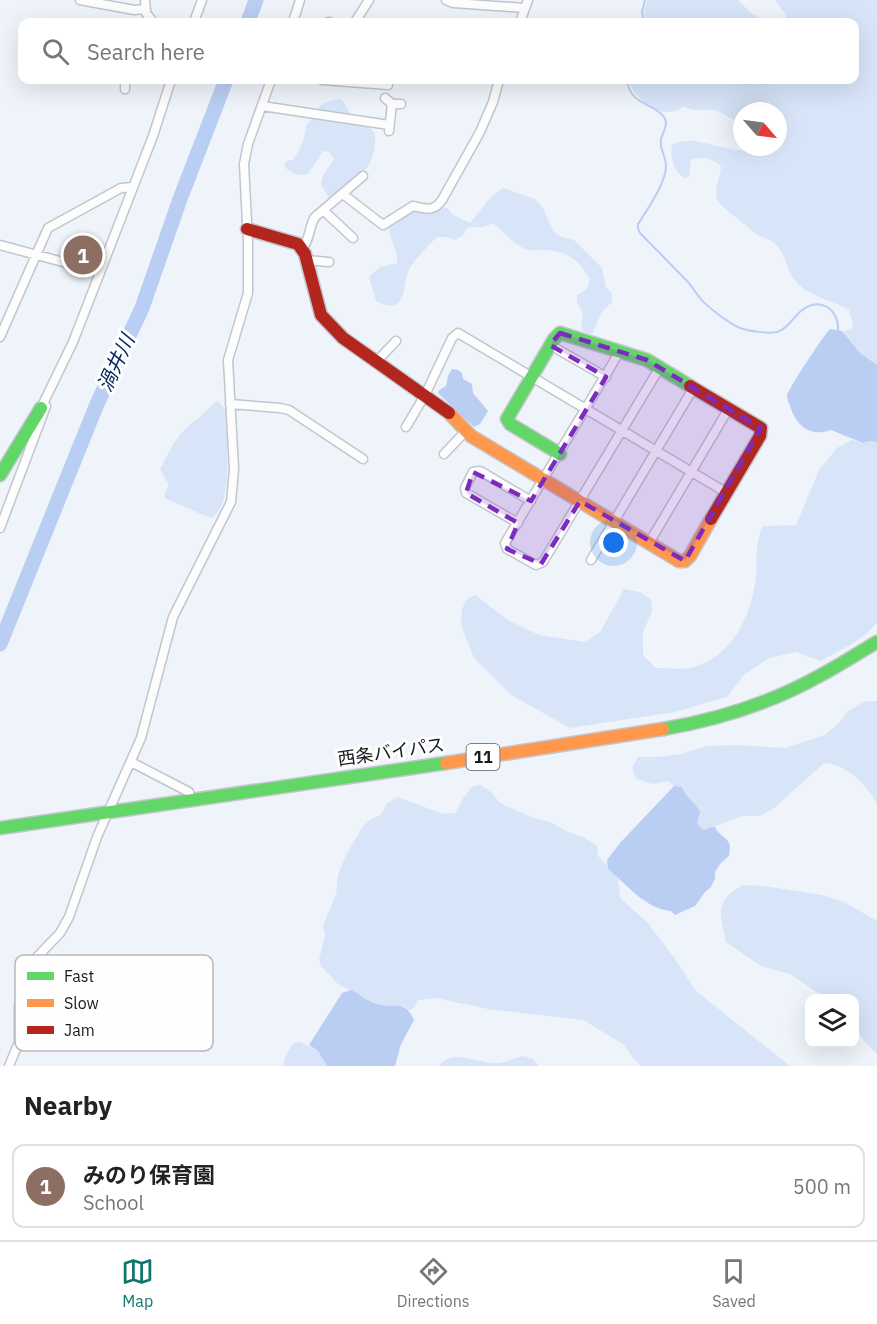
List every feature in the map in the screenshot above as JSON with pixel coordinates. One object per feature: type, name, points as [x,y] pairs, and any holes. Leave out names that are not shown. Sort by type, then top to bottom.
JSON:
[{"type":"main road","points":[[247,229],[298,244],[302,248],[321,315],[343,338],[451,414],[471,436],[679,561],[685,561],[690,556],[761,432],[759,425],[660,367],[563,332],[557,335],[550,345],[508,417],[508,422],[560,454]]},
{"type":"main road","points":[[2,470],[41,408]]},
{"type":"main road","name":"西条バイパス","points":[[0,828],[563,746],[680,726],[746,708],[789,691],[820,676],[877,642]]},
{"type":"street","points":[[80,0],[134,10],[146,5]]},
{"type":"street","points":[[195,18],[202,0]]},
{"type":"street","points":[[294,18],[300,0]]},
{"type":"street","points":[[358,18],[369,0]]},
{"type":"street","points":[[446,0],[453,3],[526,4]]},
{"type":"street","points":[[41,408],[73,342],[153,136],[170,84]]},
{"type":"street","points":[[39,955],[60,933],[69,917],[88,860],[143,731],[173,616],[231,502],[234,469],[228,360],[248,293],[245,154],[270,84]]},
{"type":"street","points":[[375,84],[388,85]]},
{"type":"street","points":[[344,195],[383,225],[413,206],[427,209],[436,207],[480,132],[498,84]]},
{"type":"street","points":[[262,106],[389,128],[393,102]]},
{"type":"street","points":[[302,248],[309,239],[311,224],[315,217],[344,195],[363,176]]},
{"type":"street","points":[[0,337],[48,228],[122,188],[133,187]]},
{"type":"street","points":[[324,211],[353,238]]},
{"type":"street","points":[[0,245],[100,273]]},
{"type":"street","points":[[307,260],[329,262]]},
{"type":"street","points":[[406,427],[425,395],[452,338],[458,333],[727,493]]},
{"type":"street","points":[[377,361],[396,341]]},
{"type":"street","points":[[550,345],[606,377]]},
{"type":"street","points":[[620,351],[506,543],[506,547],[538,566],[543,562],[660,367]]},
{"type":"street","points":[[591,560],[694,387]]},
{"type":"street","points":[[0,528],[51,391]]},
{"type":"street","points":[[230,404],[289,410],[363,459]]},
{"type":"street","points":[[649,543],[729,408]]},
{"type":"street","points":[[444,454],[466,431]]},
{"type":"street","points":[[518,523],[466,493],[465,488],[474,472],[479,471],[531,501]]},
{"type":"street","points":[[131,762],[189,792],[190,801]]},
{"type":"street","points":[[9,1066],[15,1051]]},
{"type":"highlighted area","points":[[560,333],[647,360],[761,428],[685,561],[580,501],[541,564],[507,549],[518,523],[466,493],[473,472],[531,501],[606,377],[550,345]]},
{"type":"shaded area","points":[[647,0],[738,0],[751,13],[760,18],[645,18]]},
{"type":"shaded area","points":[[775,0],[877,0],[877,365],[859,352],[844,334],[845,331],[851,329],[853,324],[849,310],[810,293],[799,285],[791,275],[778,247],[771,240],[758,235],[719,203],[716,190],[721,167],[707,159],[691,160],[689,176],[685,178],[673,164],[672,145],[688,141],[733,149],[733,156],[787,156],[787,102],[733,102],[733,119],[714,110],[695,110],[684,107],[672,112],[663,112],[645,103],[630,84],[859,84],[859,18],[786,18],[786,15]]},
{"type":"shaded area","points":[[341,99],[353,116],[373,131],[375,144],[370,162],[361,175],[334,197],[329,198],[321,184],[323,176],[334,159],[329,152],[323,151],[308,174],[295,174],[284,166],[286,161],[293,160],[296,156],[304,139],[306,125],[321,105]]},
{"type":"shaded area","points":[[503,188],[535,199],[543,208],[553,231],[561,237],[574,240],[602,268],[606,288],[612,293],[612,302],[602,312],[592,334],[584,332],[581,327],[583,313],[577,302],[577,295],[586,290],[590,280],[581,266],[564,254],[550,250],[522,248],[493,223],[483,227],[468,227],[462,236],[455,240],[437,237],[411,266],[399,302],[387,305],[376,301],[369,277],[380,267],[397,263],[389,228],[412,209],[441,207],[447,208],[452,214],[470,223],[490,198]]},
{"type":"shaded area","points":[[218,401],[225,409],[226,486],[218,512],[210,518],[165,498],[169,485],[160,469],[186,428]]},
{"type":"shaded area","points":[[852,440],[863,443],[877,442],[877,622],[865,635],[851,644],[820,661],[796,652],[769,658],[744,675],[727,697],[675,712],[570,728],[511,695],[474,658],[461,625],[462,609],[467,599],[475,595],[508,620],[539,635],[585,642],[600,632],[624,589],[640,592],[651,600],[652,612],[643,632],[643,655],[656,668],[690,668],[708,661],[730,643],[745,618],[754,590],[757,544],[763,526],[796,525],[819,470],[837,448]]},
{"type":"shaded area","points":[[866,701],[877,701],[877,803],[855,776],[840,767],[824,763],[773,809],[760,816],[742,816],[706,830],[700,828],[697,823],[700,812],[682,787],[674,786],[668,781],[653,784],[636,779],[632,768],[638,757],[681,754],[707,746],[785,748],[825,735],[839,723],[848,711]]},
{"type":"shaded area","points":[[481,785],[500,803],[531,817],[550,822],[597,846],[598,856],[618,877],[620,898],[647,922],[695,990],[790,1066],[642,1066],[623,1044],[583,1020],[488,1009],[436,998],[418,1000],[413,1009],[409,1010],[403,1006],[379,1005],[338,984],[321,966],[319,960],[325,936],[323,925],[336,895],[338,875],[346,855],[363,826],[381,815],[387,803],[398,797],[443,814],[455,813],[473,786]]},
{"type":"shaded area","points":[[743,885],[822,895],[844,902],[877,921],[877,1054],[859,1033],[859,994],[819,994],[790,974],[761,966],[726,942],[721,909],[727,897]]},
{"type":"shaded area","points":[[300,1042],[318,1051],[327,1066],[283,1066],[293,1043]]},
{"type":"shaded area","points":[[523,1056],[533,1059],[539,1066],[439,1066],[445,1060],[459,1057],[499,1063]]},
{"type":"water","points":[[830,329],[842,331],[859,352],[877,365],[877,442],[863,443],[831,430],[818,432],[806,429],[791,409],[787,398],[789,391]]},
{"type":"water","points":[[452,369],[462,373],[463,379],[472,384],[473,393],[488,411],[480,424],[474,427],[439,394],[438,391],[446,386]]},
{"type":"water","points":[[674,786],[682,787],[700,812],[697,823],[700,827],[704,830],[715,827],[730,846],[729,856],[715,872],[711,887],[695,906],[675,915],[671,911],[653,906],[637,895],[608,869],[607,860]]},
{"type":"water","points":[[351,990],[373,1003],[403,1007],[410,1013],[414,1020],[401,1044],[395,1066],[327,1066],[318,1051],[309,1045],[342,993]]},
{"type":"waterway","name":"渦井川","points":[[249,18],[256,0]]},
{"type":"waterway","points":[[643,18],[645,0]]},
{"type":"waterway","name":"渦井川","points":[[0,644],[97,404],[142,308],[180,199],[224,84]]},
{"type":"waterway","points":[[628,84],[633,95],[660,112],[666,122],[661,139],[666,162],[665,173],[655,196],[638,224],[640,233],[689,283],[703,301],[740,328],[769,333],[777,332],[808,307],[821,305],[832,311],[838,330]]},
{"type":"traffic: fast","points":[[560,454],[510,424],[507,419],[554,339],[560,333],[647,360],[690,386]]},
{"type":"traffic: fast","points":[[0,475],[41,408]]},
{"type":"traffic: fast","points":[[663,729],[704,721],[784,694],[877,642]]},
{"type":"traffic: fast","points":[[0,828],[446,763]]},
{"type":"traffic: slow","points":[[449,413],[471,436],[679,561],[685,561],[690,556],[711,519]]},
{"type":"traffic: slow","points":[[446,763],[663,729]]},
{"type":"traffic: jam","points":[[247,229],[298,244],[305,254],[321,315],[343,338],[449,413]]},
{"type":"traffic: jam","points":[[690,386],[761,428],[760,436],[711,519]]},
{"type":"place","name":"みのり保育園","points":[[83,255]]}]
